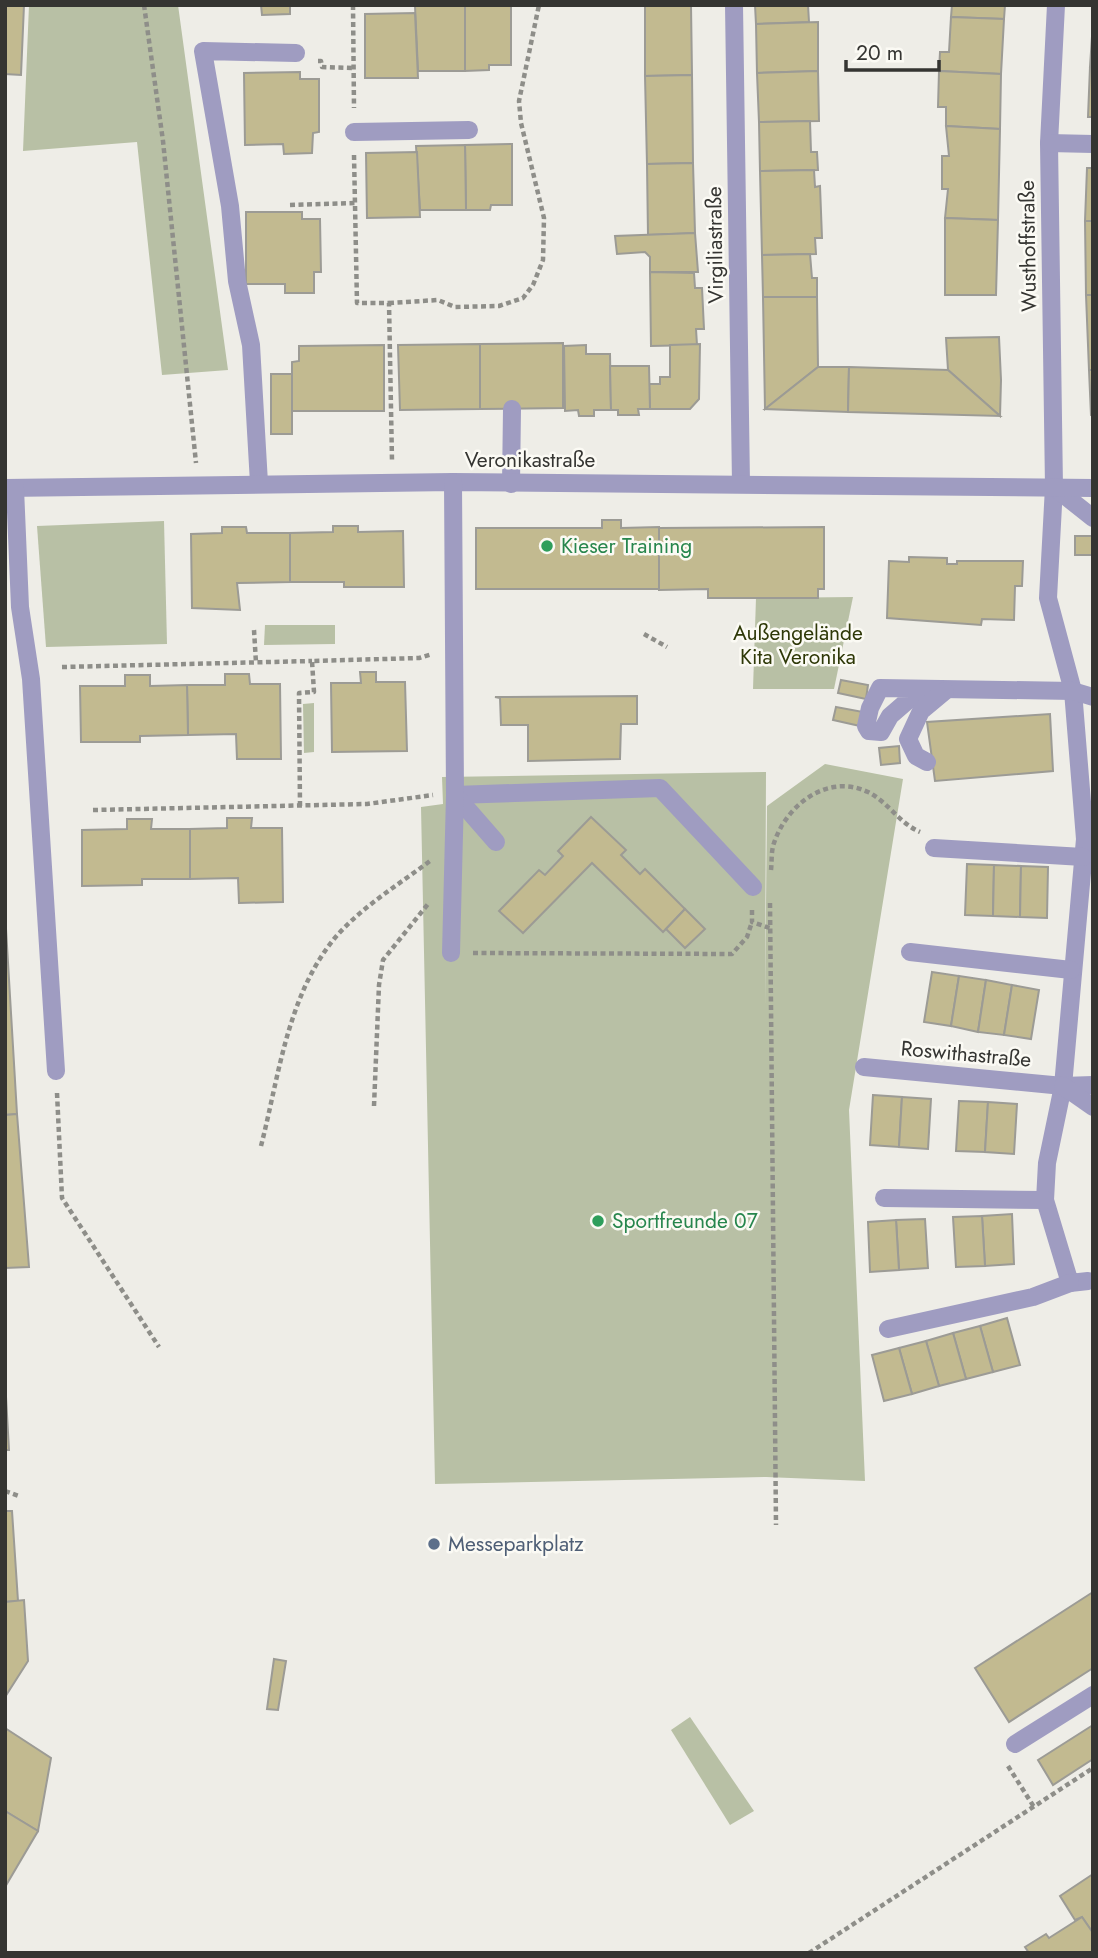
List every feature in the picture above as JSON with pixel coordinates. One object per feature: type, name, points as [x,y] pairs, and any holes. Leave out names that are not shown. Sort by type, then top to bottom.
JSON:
[{"type":"street","name":"Virgiliastraße","points":[[734,5],[741,484]]},
{"type":"street","name":"Wusthoffstraße","points":[[1054,486],[1049,142],[1056,5]]},
{"type":"street","points":[[259,483],[251,345],[237,281],[230,205],[203,51],[296,53]]},
{"type":"street","points":[[354,132],[469,130]]},
{"type":"street","points":[[1049,142],[1093,144]]},
{"type":"street","points":[[511,484],[512,409]]},
{"type":"street","name":"Veronikastraße","points":[[10,488],[453,482],[1093,488]]},
{"type":"street","points":[[452,953],[455,795],[453,482]]},
{"type":"street","points":[[1054,486],[1093,518]]},
{"type":"street","points":[[888,1329],[1034,1297],[1079,1282],[1045,1200],[1047,1163],[1063,1086],[1071,970],[1084,945],[1083,857],[1088,820],[1073,691],[1048,598],[1054,486]]},
{"type":"street","points":[[10,488],[20,607],[31,679],[56,1071]]},
{"type":"street","points":[[920,690],[1073,691],[1093,697]]},
{"type":"street","points":[[927,762],[916,756],[908,739],[921,711],[945,691]]},
{"type":"street","points":[[455,795],[660,788],[753,887]]},
{"type":"street","points":[[455,795],[496,842]]},
{"type":"street","points":[[934,848],[1083,857]]},
{"type":"street","points":[[911,952],[1071,970]]},
{"type":"street","name":"Roswithastraße","points":[[864,1068],[1063,1086],[1093,1085]]},
{"type":"street","name":"Roswithastraße","points":[[1063,1086],[1093,1107]]},
{"type":"street","points":[[884,1198],[1045,1200]]},
{"type":"street","points":[[1015,1744],[1093,1695]]},
{"type":"path","points":[[144,5],[163,141],[194,438]]},
{"type":"path","points":[[353,5],[357,303],[438,300],[455,307],[499,306],[523,298],[533,285],[543,260],[544,218],[524,142],[519,101],[539,5]]},
{"type":"path","points":[[296,53],[297,60],[321,61],[322,67],[353,68]]},
{"type":"path","points":[[290,205],[355,203]]},
{"type":"path","points":[[389,303],[392,483]]},
{"type":"path","points":[[254,630],[256,663]]},
{"type":"path","points":[[644,634],[667,648]]},
{"type":"path","points":[[62,667],[419,658],[440,651],[453,640]]},
{"type":"path","points":[[300,806],[299,693],[314,692],[312,661]]},
{"type":"path","points":[[771,878],[773,848],[781,828],[806,798],[820,789],[847,785],[869,792],[904,823],[923,833]]},
{"type":"path","points":[[93,810],[367,804],[415,796],[455,795]]},
{"type":"path","points":[[261,1146],[299,997],[315,965],[336,937],[365,911],[454,842]]},
{"type":"path","points":[[374,1106],[379,985],[383,960],[415,918],[454,879]]},
{"type":"path","points":[[771,891],[776,1525]]},
{"type":"path","points":[[452,953],[732,954],[747,937],[752,922]]},
{"type":"path","points":[[56,1071],[62,1198],[159,1347]]},
{"type":"path","points":[[5,1492],[19,1496]]},
{"type":"path","points":[[1004,1760],[1034,1807]]},
{"type":"path","points":[[809,1953],[1093,1768]]},
{"type":"green space","points":[[29,5],[178,5],[228,370],[162,375],[137,142],[23,151]]},
{"type":"green space","points":[[164,521],[167,644],[46,647],[37,526]]},
{"type":"green space","name":"Außengelände Kita Veronika","points":[[853,597],[834,689],[753,689],[756,598]]},
{"type":"green space","points":[[265,625],[335,625],[335,644],[264,645]]},
{"type":"green space","points":[[314,703],[314,752],[304,753],[303,704]]},
{"type":"green space","points":[[825,764],[903,779],[849,1110],[865,1481],[766,1477],[435,1484],[421,807],[443,804],[442,777],[766,772],[765,1007],[767,806]]},
{"type":"green space","points":[[690,1717],[754,1811],[730,1825],[671,1730]]},
{"type":"building","points":[[5,5],[24,5],[21,75],[5,74]]},
{"type":"building","points":[[261,5],[290,5],[290,14],[262,15]]},
{"type":"building","points":[[465,5],[511,5],[511,65],[489,65],[489,70],[465,71]]},
{"type":"building","points":[[465,5],[465,71],[418,71],[415,6]]},
{"type":"building","points":[[691,5],[692,75],[645,76],[645,6]]},
{"type":"building","points":[[755,5],[808,5],[809,22],[756,24]]},
{"type":"building","points":[[952,5],[1005,5],[1004,19],[951,17]]},
{"type":"building","points":[[415,13],[418,78],[365,78],[365,14]]},
{"type":"building","points":[[951,17],[1004,19],[1001,74],[939,71],[940,52],[949,52]]},
{"type":"building","points":[[1093,21],[1093,67],[1090,67]]},
{"type":"building","points":[[818,22],[818,71],[757,73],[756,24]]},
{"type":"building","points":[[1090,67],[1093,67],[1093,117],[1088,117]]},
{"type":"building","points":[[818,71],[819,121],[759,122],[757,73]]},
{"type":"building","points":[[939,71],[1001,74],[1000,129],[946,126],[946,107],[938,107]]},
{"type":"building","points":[[300,72],[300,79],[319,79],[319,132],[313,133],[312,153],[284,154],[283,144],[245,145],[244,73]]},
{"type":"building","points":[[692,75],[693,163],[647,164],[645,76]]},
{"type":"building","points":[[810,121],[811,152],[817,152],[818,170],[760,171],[759,122]]},
{"type":"building","points":[[946,126],[1000,129],[998,220],[945,218],[948,189],[942,189],[942,156],[949,156]]},
{"type":"building","points":[[512,144],[512,205],[491,205],[490,210],[466,210],[465,145]]},
{"type":"building","points":[[465,145],[466,210],[420,210],[416,146]]},
{"type":"building","points":[[417,152],[420,217],[367,218],[366,153]]},
{"type":"building","points":[[693,163],[695,233],[648,235],[647,164]]},
{"type":"building","points":[[1087,168],[1093,168],[1093,221],[1085,221]]},
{"type":"building","points":[[814,170],[815,187],[820,186],[822,238],[815,238],[816,254],[762,255],[760,171]]},
{"type":"building","points":[[246,212],[302,212],[302,219],[320,219],[321,272],[314,272],[314,293],[285,293],[285,284],[246,284]]},
{"type":"building","points":[[945,218],[998,220],[996,295],[945,295]]},
{"type":"building","points":[[1085,221],[1093,221],[1093,295],[1086,295]]},
{"type":"building","points":[[695,233],[698,272],[650,272],[650,257],[645,252],[617,254],[615,236]]},
{"type":"building","points":[[810,254],[812,278],[817,278],[817,297],[763,297],[762,255]]},
{"type":"building","points":[[650,272],[694,273],[695,288],[702,288],[704,329],[696,329],[697,345],[651,346]]},
{"type":"building","points":[[1086,295],[1093,295],[1093,370],[1089,370]]},
{"type":"building","points":[[763,297],[817,297],[818,367],[765,409]]},
{"type":"building","points":[[999,337],[1000,416],[948,370],[946,338]]},
{"type":"building","points":[[563,343],[563,408],[480,409],[480,344]]},
{"type":"building","points":[[480,344],[480,409],[400,410],[398,345]]},
{"type":"building","points":[[700,344],[699,399],[690,409],[650,409],[649,384],[660,384],[660,377],[670,377],[670,345]]},
{"type":"building","points":[[384,345],[384,411],[292,411],[292,362],[299,361],[299,346]]},
{"type":"building","points":[[586,345],[586,354],[610,354],[611,410],[594,410],[594,416],[579,416],[578,410],[565,411],[564,346]]},
{"type":"building","points":[[610,366],[649,366],[650,409],[638,409],[639,415],[618,415],[618,410],[611,410]]},
{"type":"building","points":[[818,367],[849,367],[848,412],[765,409]]},
{"type":"building","points":[[849,367],[948,370],[1000,416],[848,412]]},
{"type":"building","points":[[1089,370],[1093,370],[1093,416],[1091,415]]},
{"type":"building","points":[[271,374],[292,374],[292,434],[271,434]]},
{"type":"building","points":[[602,520],[621,520],[621,528],[659,527],[659,589],[476,589],[476,528],[602,528]]},
{"type":"building","points":[[333,526],[358,526],[358,532],[403,531],[404,587],[344,587],[344,582],[290,582],[290,533],[333,532]]},
{"type":"building","points":[[222,527],[246,527],[247,533],[290,533],[290,582],[237,583],[240,610],[192,608],[191,534],[222,533]]},
{"type":"building","points":[[824,527],[824,589],[818,589],[818,598],[708,598],[708,589],[659,590],[659,528]]},
{"type":"building","points":[[1075,536],[1093,536],[1093,555],[1075,555]]},
{"type":"building","points":[[909,557],[947,558],[947,564],[957,564],[957,561],[1023,561],[1022,586],[1015,586],[1014,620],[982,619],[981,625],[887,618],[889,561],[909,562]]},
{"type":"building","points":[[360,672],[376,672],[376,682],[405,682],[407,751],[332,752],[331,683],[361,683]]},
{"type":"building","points":[[225,674],[249,674],[250,684],[280,684],[281,759],[237,759],[236,734],[188,735],[187,685],[225,685]]},
{"type":"building","points":[[125,675],[150,675],[150,686],[187,685],[188,735],[140,736],[140,742],[81,742],[80,686],[125,686]]},
{"type":"building","points":[[841,680],[868,685],[866,699],[838,693]]},
{"type":"building","points":[[637,696],[637,724],[621,724],[620,759],[528,761],[528,725],[501,725],[500,698],[495,697]]},
{"type":"building","points":[[836,707],[863,712],[860,726],[833,720]]},
{"type":"building","points":[[1050,714],[1053,771],[935,781],[927,722]]},
{"type":"building","points":[[899,746],[900,763],[881,765],[879,748]]},
{"type":"building","points":[[591,817],[626,850],[621,855],[640,874],[645,869],[685,909],[663,932],[592,863],[523,933],[499,911],[539,870],[545,875],[563,856],[558,851]]},
{"type":"building","points":[[227,818],[252,818],[251,828],[282,828],[283,902],[239,903],[238,878],[190,879],[190,829],[227,828]]},
{"type":"building","points":[[127,819],[152,819],[151,829],[190,829],[190,879],[142,879],[142,885],[82,886],[82,830],[127,829]]},
{"type":"building","points":[[967,864],[994,865],[993,916],[965,915]]},
{"type":"building","points":[[994,865],[1021,866],[1020,917],[993,916]]},
{"type":"building","points":[[1021,866],[1048,867],[1047,918],[1020,917]]},
{"type":"building","points":[[685,909],[705,929],[685,948],[666,929]]},
{"type":"building","points":[[5,912],[17,1114],[5,1115]]},
{"type":"building","points":[[932,972],[959,976],[951,1026],[924,1022]]},
{"type":"building","points":[[959,976],[986,980],[978,1032],[951,1026]]},
{"type":"building","points":[[986,980],[1012,985],[1004,1035],[978,1032]]},
{"type":"building","points":[[1012,985],[1039,990],[1031,1039],[1004,1035]]},
{"type":"building","points":[[873,1095],[902,1097],[899,1147],[870,1145]]},
{"type":"building","points":[[902,1097],[931,1099],[928,1149],[899,1147]]},
{"type":"building","points":[[959,1101],[988,1102],[985,1152],[956,1151]]},
{"type":"building","points":[[988,1102],[1017,1104],[1014,1154],[985,1152]]},
{"type":"building","points":[[17,1114],[29,1267],[5,1268],[5,1115]]},
{"type":"building","points":[[1012,1214],[1014,1264],[985,1266],[982,1216]]},
{"type":"building","points":[[982,1216],[985,1266],[956,1267],[953,1217]]},
{"type":"building","points":[[925,1219],[928,1268],[899,1270],[896,1220]]},
{"type":"building","points":[[896,1220],[899,1270],[870,1272],[868,1222]]},
{"type":"building","points":[[1007,1318],[1020,1365],[993,1372],[980,1326]]},
{"type":"building","points":[[980,1326],[993,1372],[966,1379],[953,1333]]},
{"type":"building","points":[[953,1333],[966,1379],[939,1386],[926,1341]]},
{"type":"building","points":[[926,1341],[939,1386],[912,1394],[899,1348]]},
{"type":"building","points":[[899,1348],[912,1394],[884,1401],[872,1355]]},
{"type":"building","points":[[5,1379],[9,1450],[5,1450]]},
{"type":"building","points":[[5,1511],[12,1511],[18,1601],[5,1602]]},
{"type":"building","points":[[1093,1592],[1093,1668],[1009,1722],[975,1668]]},
{"type":"building","points":[[24,1600],[28,1661],[5,1697],[5,1602]]},
{"type":"building","points":[[274,1659],[286,1661],[278,1710],[267,1709]]},
{"type":"building","points":[[1093,1725],[1093,1759],[1053,1785],[1038,1760]]},
{"type":"building","points":[[5,1728],[51,1758],[38,1831],[5,1811]]},
{"type":"building","points":[[5,1811],[38,1831],[5,1887]]},
{"type":"building","points":[[1093,1874],[1093,1933],[1082,1917],[1075,1920],[1060,1896]]},
{"type":"building","points":[[1082,1917],[1093,1933],[1093,1953],[1029,1953],[1025,1947],[1046,1934],[1049,1938]]},
{"type":"place","name":"Kieser Training","points":[[547,546]]},
{"type":"place","name":"Sportfreunde 07","points":[[598,1221]]},
{"type":"place","name":"Messeparkplatz","points":[[434,1544]]}]
